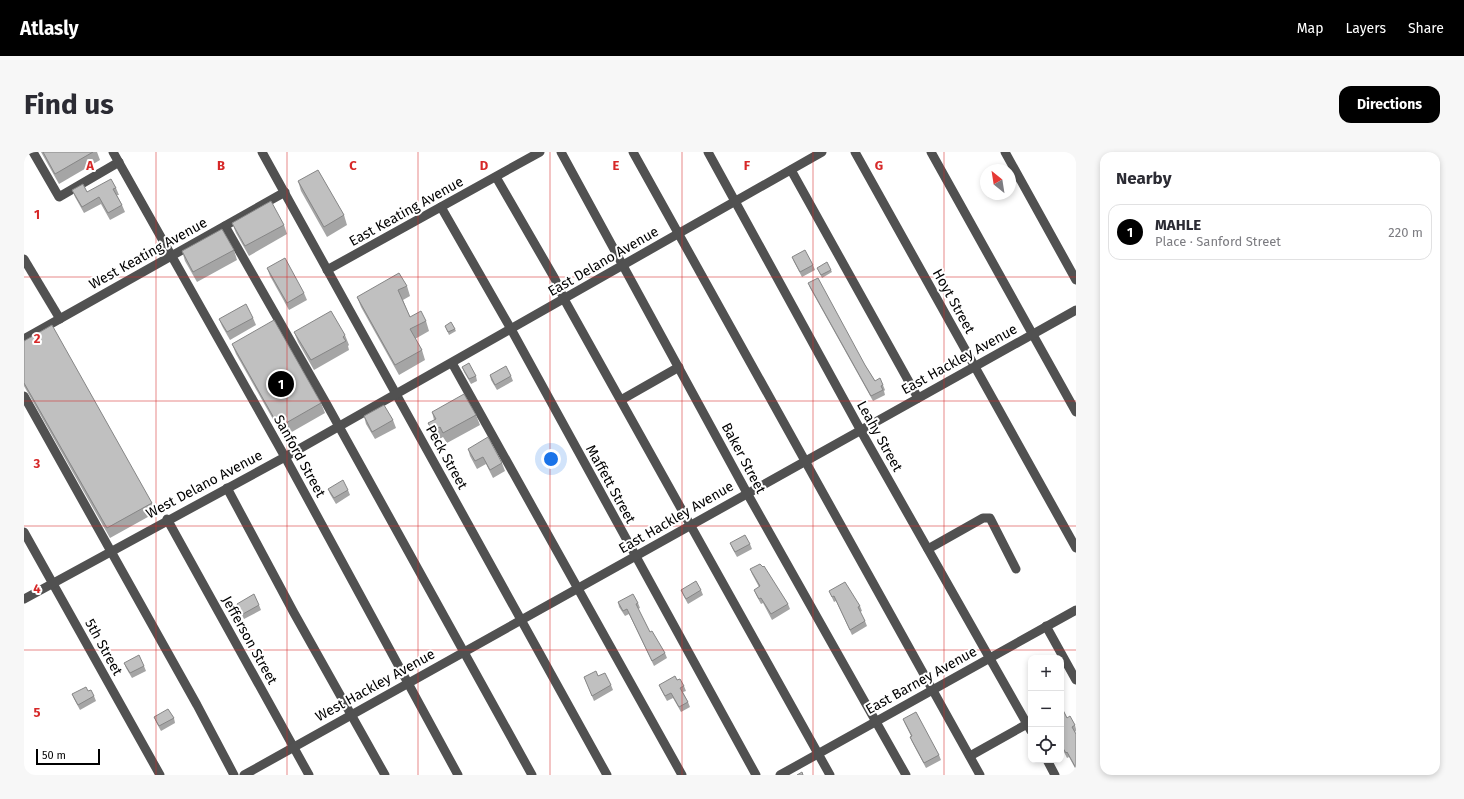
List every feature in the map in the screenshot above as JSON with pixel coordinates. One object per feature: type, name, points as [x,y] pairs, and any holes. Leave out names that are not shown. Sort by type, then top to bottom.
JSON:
[{"type":"street","points":[[33,152],[59,197],[119,162]]},
{"type":"street","name":"Sanford Street","points":[[113,152],[285,457],[458,775]]},
{"type":"street","name":"Peck Street","points":[[262,152],[607,775]]},
{"type":"street","name":"East Keating Avenue","points":[[327,270],[540,152]]},
{"type":"street","name":"Baker Street","points":[[561,152],[747,493],[906,775]]},
{"type":"street","points":[[633,152],[980,775]]},
{"type":"street","name":"Leahy Street","points":[[708,152],[860,430],[1028,727]]},
{"type":"street","name":"East Delano Avenue","points":[[397,394],[822,152]]},
{"type":"street","name":"Hoyt Street","points":[[855,152],[1076,548]]},
{"type":"street","points":[[931,152],[1076,412]]},
{"type":"street","points":[[1005,152],[1076,280]]},
{"type":"street","points":[[791,170],[918,398]]},
{"type":"street","points":[[496,177],[555,279],[564,299],[830,775]]},
{"type":"street","name":"West Keating Avenue","points":[[24,339],[285,192]]},
{"type":"street","name":"Maffett Street","points":[[441,207],[511,329],[756,775]]},
{"type":"street","points":[[225,226],[532,775]]},
{"type":"street","points":[[24,259],[60,319]]},
{"type":"street","name":"East Hackley Avenue","points":[[521,620],[1076,310]]},
{"type":"street","points":[[452,362],[682,775]]},
{"type":"street","points":[[621,400],[679,367]]},
{"type":"street","name":"West Delano Avenue","points":[[24,599],[285,457],[397,394]]},
{"type":"street","points":[[24,396],[201,711],[234,775]]},
{"type":"street","points":[[227,488],[385,775]]},
{"type":"street","points":[[928,549],[983,518],[990,518],[1016,569]]},
{"type":"street","name":"Jefferson Street","points":[[167,520],[309,775]]},
{"type":"street","name":"5th Street","points":[[24,532],[160,775]]},
{"type":"street","name":"East Barney Avenue","points":[[780,775],[875,720],[1076,610]]},
{"type":"street","name":"West Hackley Avenue","points":[[244,775],[521,620]]},
{"type":"street","points":[[1046,626],[1076,680]]},
{"type":"street","points":[[970,756],[1028,728]]},
{"type":"street","points":[[1049,763],[1055,775]]},
{"type":"building","points":[[43,152],[93,152],[55,174]]},
{"type":"building","points":[[318,170],[344,215],[324,227],[298,181]]},
{"type":"building","points":[[111,179],[116,188],[113,189],[122,205],[108,213],[99,197],[82,207],[72,190],[83,184],[87,192]]},
{"type":"building","points":[[271,201],[284,225],[245,246],[232,223]]},
{"type":"building","points":[[222,229],[234,250],[193,272],[182,251]]},
{"type":"building","points":[[805,250],[813,265],[800,272],[792,257]]},
{"type":"building","points":[[285,258],[304,293],[287,303],[267,268]]},
{"type":"building","points":[[827,262],[831,270],[821,275],[817,268]]},
{"type":"building","points":[[399,273],[407,286],[398,290],[410,317],[421,311],[426,321],[410,329],[422,350],[395,365],[357,297]]},
{"type":"building","points":[[818,278],[865,365],[875,381],[880,378],[883,385],[881,386],[883,390],[871,396],[808,283]]},
{"type":"building","points":[[246,304],[253,318],[227,332],[219,319]]},
{"type":"building","points":[[331,311],[345,335],[343,337],[346,341],[311,360],[294,332]]},
{"type":"building","points":[[274,320],[321,403],[279,427],[232,344]]},
{"type":"building","points":[[451,322],[455,329],[448,332],[445,326]]},
{"type":"building","points":[[52,325],[152,503],[107,528],[24,383],[24,341]]},
{"type":"building","points":[[469,363],[476,376],[469,379],[462,367]]},
{"type":"building","points":[[506,366],[511,376],[495,385],[490,375]]},
{"type":"building","points":[[464,394],[476,415],[443,433],[440,427],[433,431],[428,423],[436,419],[432,412]]},
{"type":"building","points":[[384,405],[393,420],[372,432],[364,416]]},
{"type":"building","points":[[488,437],[502,463],[490,470],[483,457],[475,461],[468,449]]},
{"type":"building","points":[[343,480],[348,490],[334,498],[328,489]]},
{"type":"building","points":[[745,535],[750,544],[735,552],[730,543]]},
{"type":"building","points":[[760,564],[763,567],[764,566],[788,604],[771,614],[754,590],[760,586],[750,569]]},
{"type":"building","points":[[696,581],[701,590],[686,599],[681,590]]},
{"type":"building","points":[[845,582],[860,606],[858,607],[865,621],[850,630],[834,596],[832,597],[829,591]]},
{"type":"building","points":[[254,594],[259,605],[243,614],[237,604]]},
{"type":"building","points":[[633,594],[638,603],[636,604],[650,632],[652,631],[665,653],[652,661],[627,609],[623,611],[618,602]]},
{"type":"building","points":[[139,655],[144,666],[130,673],[124,663]]},
{"type":"building","points":[[596,671],[598,676],[605,673],[611,685],[592,696],[584,677]]},
{"type":"building","points":[[675,676],[677,680],[680,679],[684,686],[680,688],[688,702],[679,707],[671,693],[665,696],[659,685]]},
{"type":"building","points":[[86,687],[88,691],[91,690],[94,696],[78,705],[72,694]]},
{"type":"building","points":[[168,709],[174,718],[159,726],[154,717]]},
{"type":"building","points":[[916,712],[939,755],[924,763],[910,737],[912,736],[903,719]]},
{"type":"building","points":[[1064,712],[1067,718],[1070,716],[1075,725],[1072,727],[1076,734],[1076,768],[1067,752],[1066,753],[1064,750]]},
{"type":"place","name":"MAHLE","points":[[281,384]]}]
